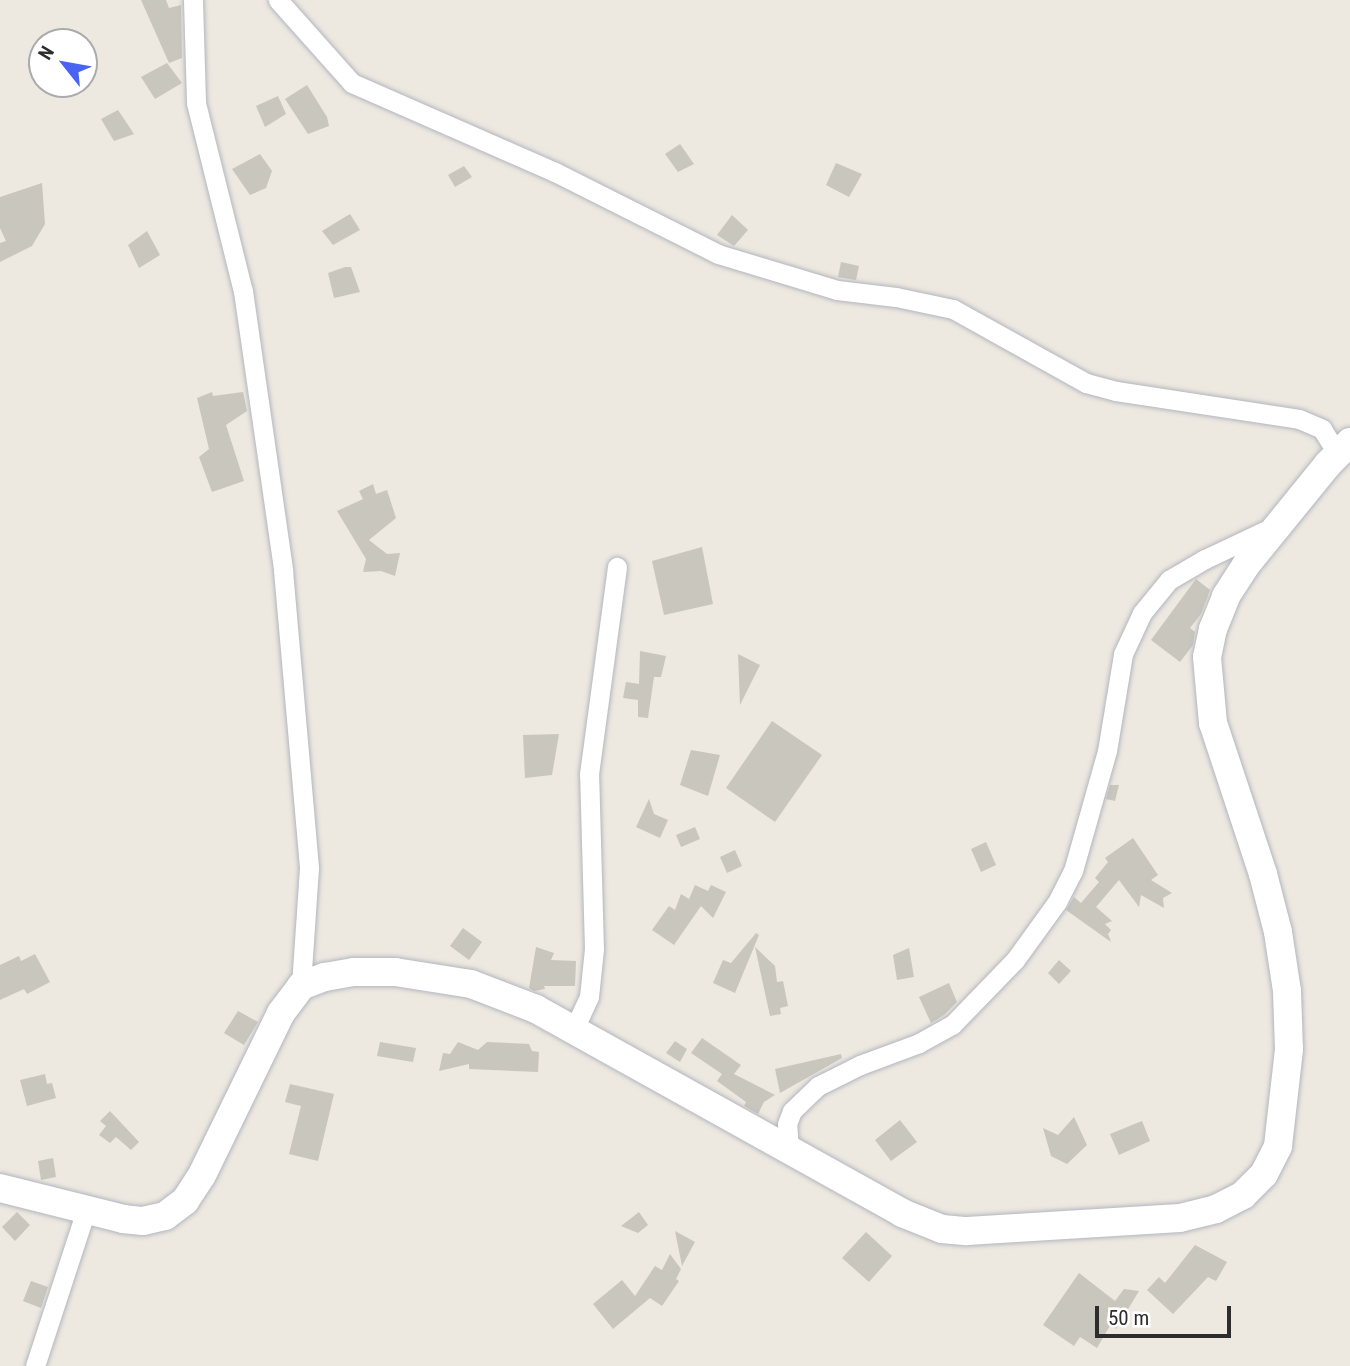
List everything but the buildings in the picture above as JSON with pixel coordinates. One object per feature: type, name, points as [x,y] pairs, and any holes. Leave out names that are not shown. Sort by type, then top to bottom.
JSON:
[{"type":"street","points":[[0,1188],[143,1221],[165,1216],[185,1201],[202,1175],[281,1013],[301,986],[309,868],[284,570],[243,291],[196,103],[193,0]]},
{"type":"street","points":[[278,0],[352,83],[555,172],[718,254],[836,290],[953,309],[1086,383],[1116,391],[1299,419],[1322,429],[1343,448],[1275,527],[1226,596],[1213,629],[1207,657],[1213,723],[1278,932],[1287,991],[1289,1049],[1278,1146],[1264,1174],[1243,1195],[1216,1209],[1180,1218],[967,1231],[942,1229],[902,1213],[574,1029],[503,995],[437,977],[395,972],[354,972],[325,977],[301,986]]},
{"type":"street","points":[[789,1150],[787,1124],[792,1111],[818,1086],[860,1065],[919,1043],[952,1025],[1015,960],[1057,902],[1073,871],[1107,751],[1123,654],[1142,613],[1169,580],[1205,559],[1275,527]]},
{"type":"street","points":[[574,1029],[589,997],[594,949],[589,774],[617,567]]},
{"type":"street","points":[[35,1366],[86,1210]]}]
